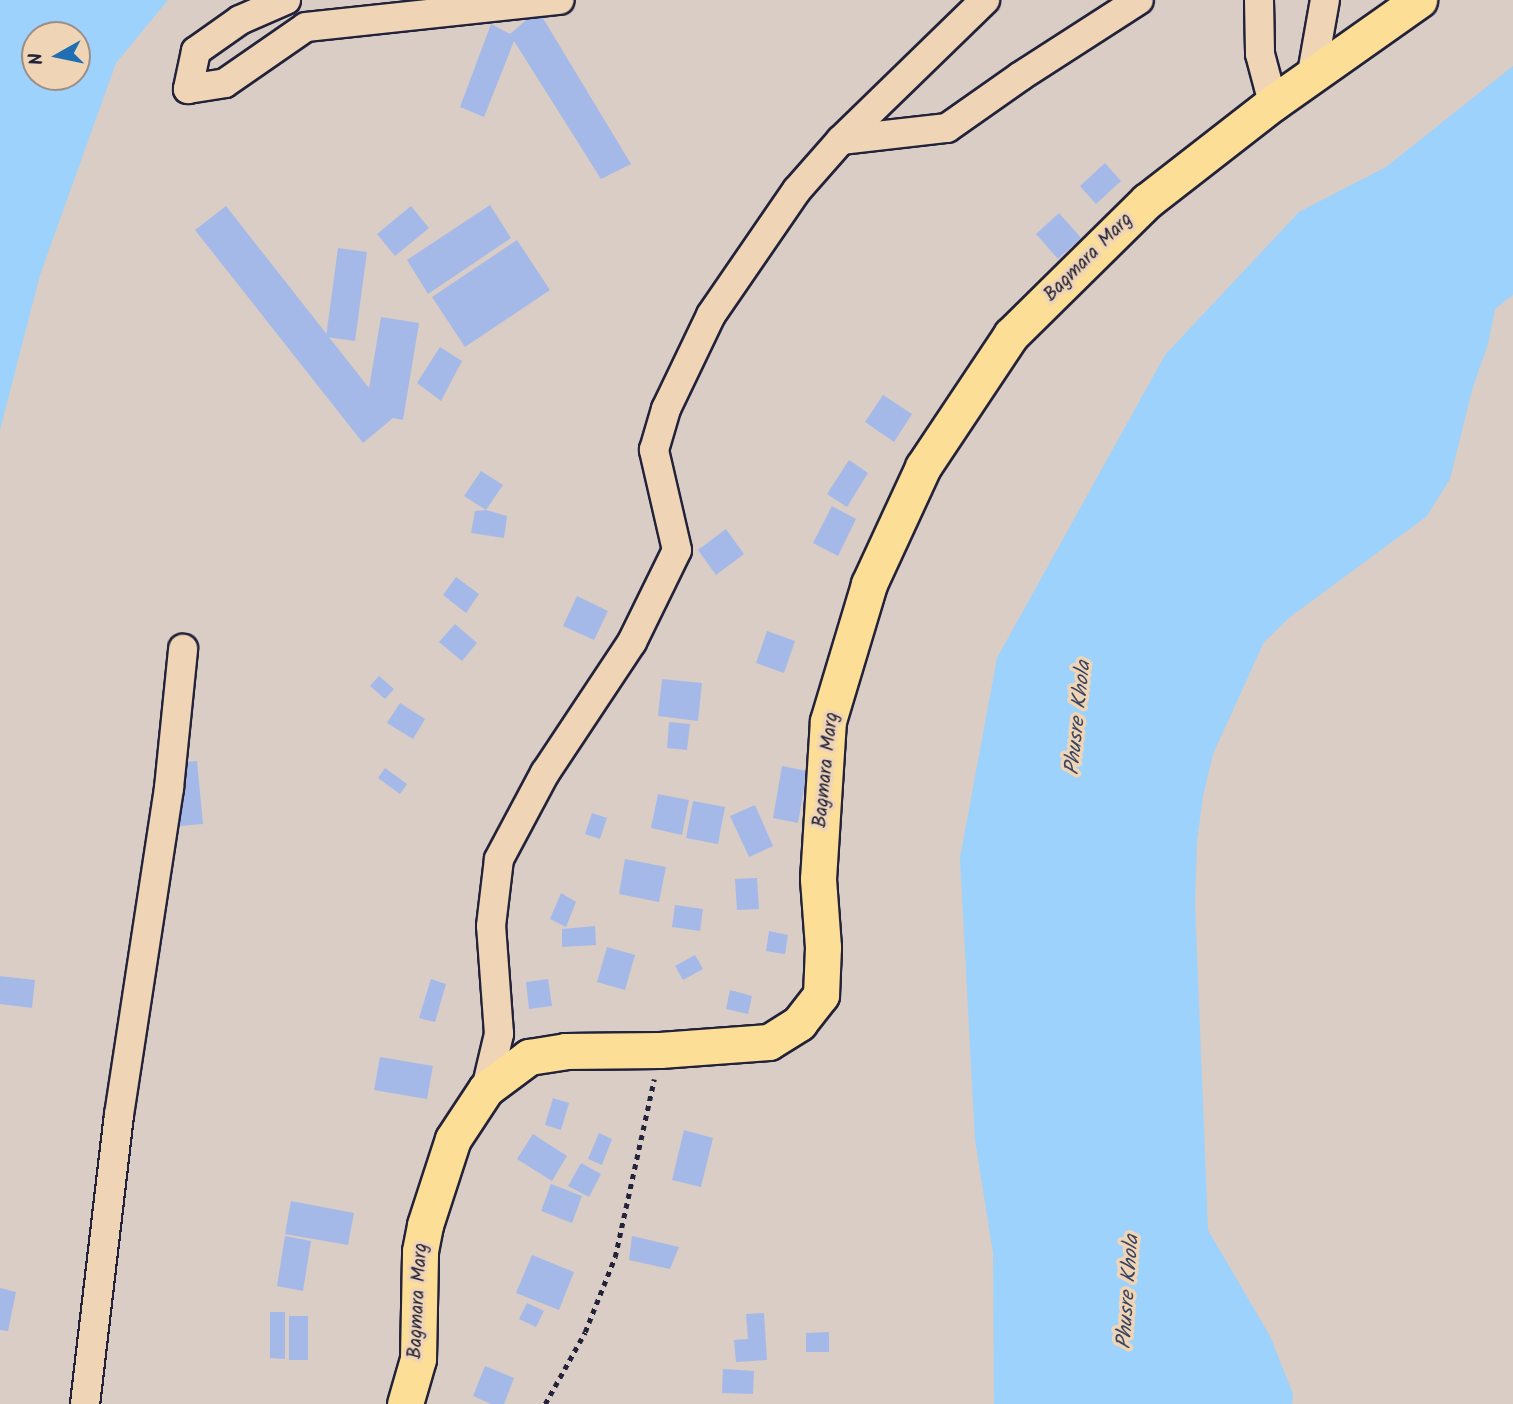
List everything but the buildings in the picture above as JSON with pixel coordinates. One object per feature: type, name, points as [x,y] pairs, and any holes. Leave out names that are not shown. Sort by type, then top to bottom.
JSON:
[{"type":"main road","name":"Bagmara Marg","points":[[405,1404],[418,1359],[420,1251],[428,1213],[453,1139],[486,1089],[528,1057],[565,1051],[660,1051],[769,1042],[799,1023],[821,995],[823,947],[818,879],[828,721],[869,584],[923,467],[1011,335],[1147,201],[1273,103],[1311,79],[1419,0]]},
{"type":"street","points":[[286,0],[240,20],[196,51],[188,89],[225,83],[306,27],[560,0]]},
{"type":"street","points":[[486,1089],[499,1034],[491,926],[499,859],[545,773],[632,642],[677,550],[654,450],[666,409],[711,315],[797,190],[841,140],[985,0]]},
{"type":"street","points":[[841,140],[947,128],[1021,76],[1139,0]]},
{"type":"street","points":[[1259,0],[1260,54],[1273,103]]},
{"type":"street","points":[[1311,79],[1325,0]]},
{"type":"street","points":[[85,1404],[119,1115],[169,789],[183,649]]},
{"type":"path","points":[[545,1404],[585,1332],[615,1256],[660,1051]]},
{"type":"water","points":[[0,0],[168,0],[116,63],[40,275],[0,430]]},
{"type":"water","name":"Phusre Khola","points":[[1513,66],[1513,295],[1495,309],[1488,344],[1472,390],[1450,479],[1427,516],[1290,617],[1264,642],[1213,754],[1203,796],[1197,841],[1195,903],[1208,1230],[1270,1336],[1293,1394],[1292,1404],[994,1404],[993,1253],[975,1140],[960,858],[997,658],[1165,355],[1299,212],[1386,167]]}]
